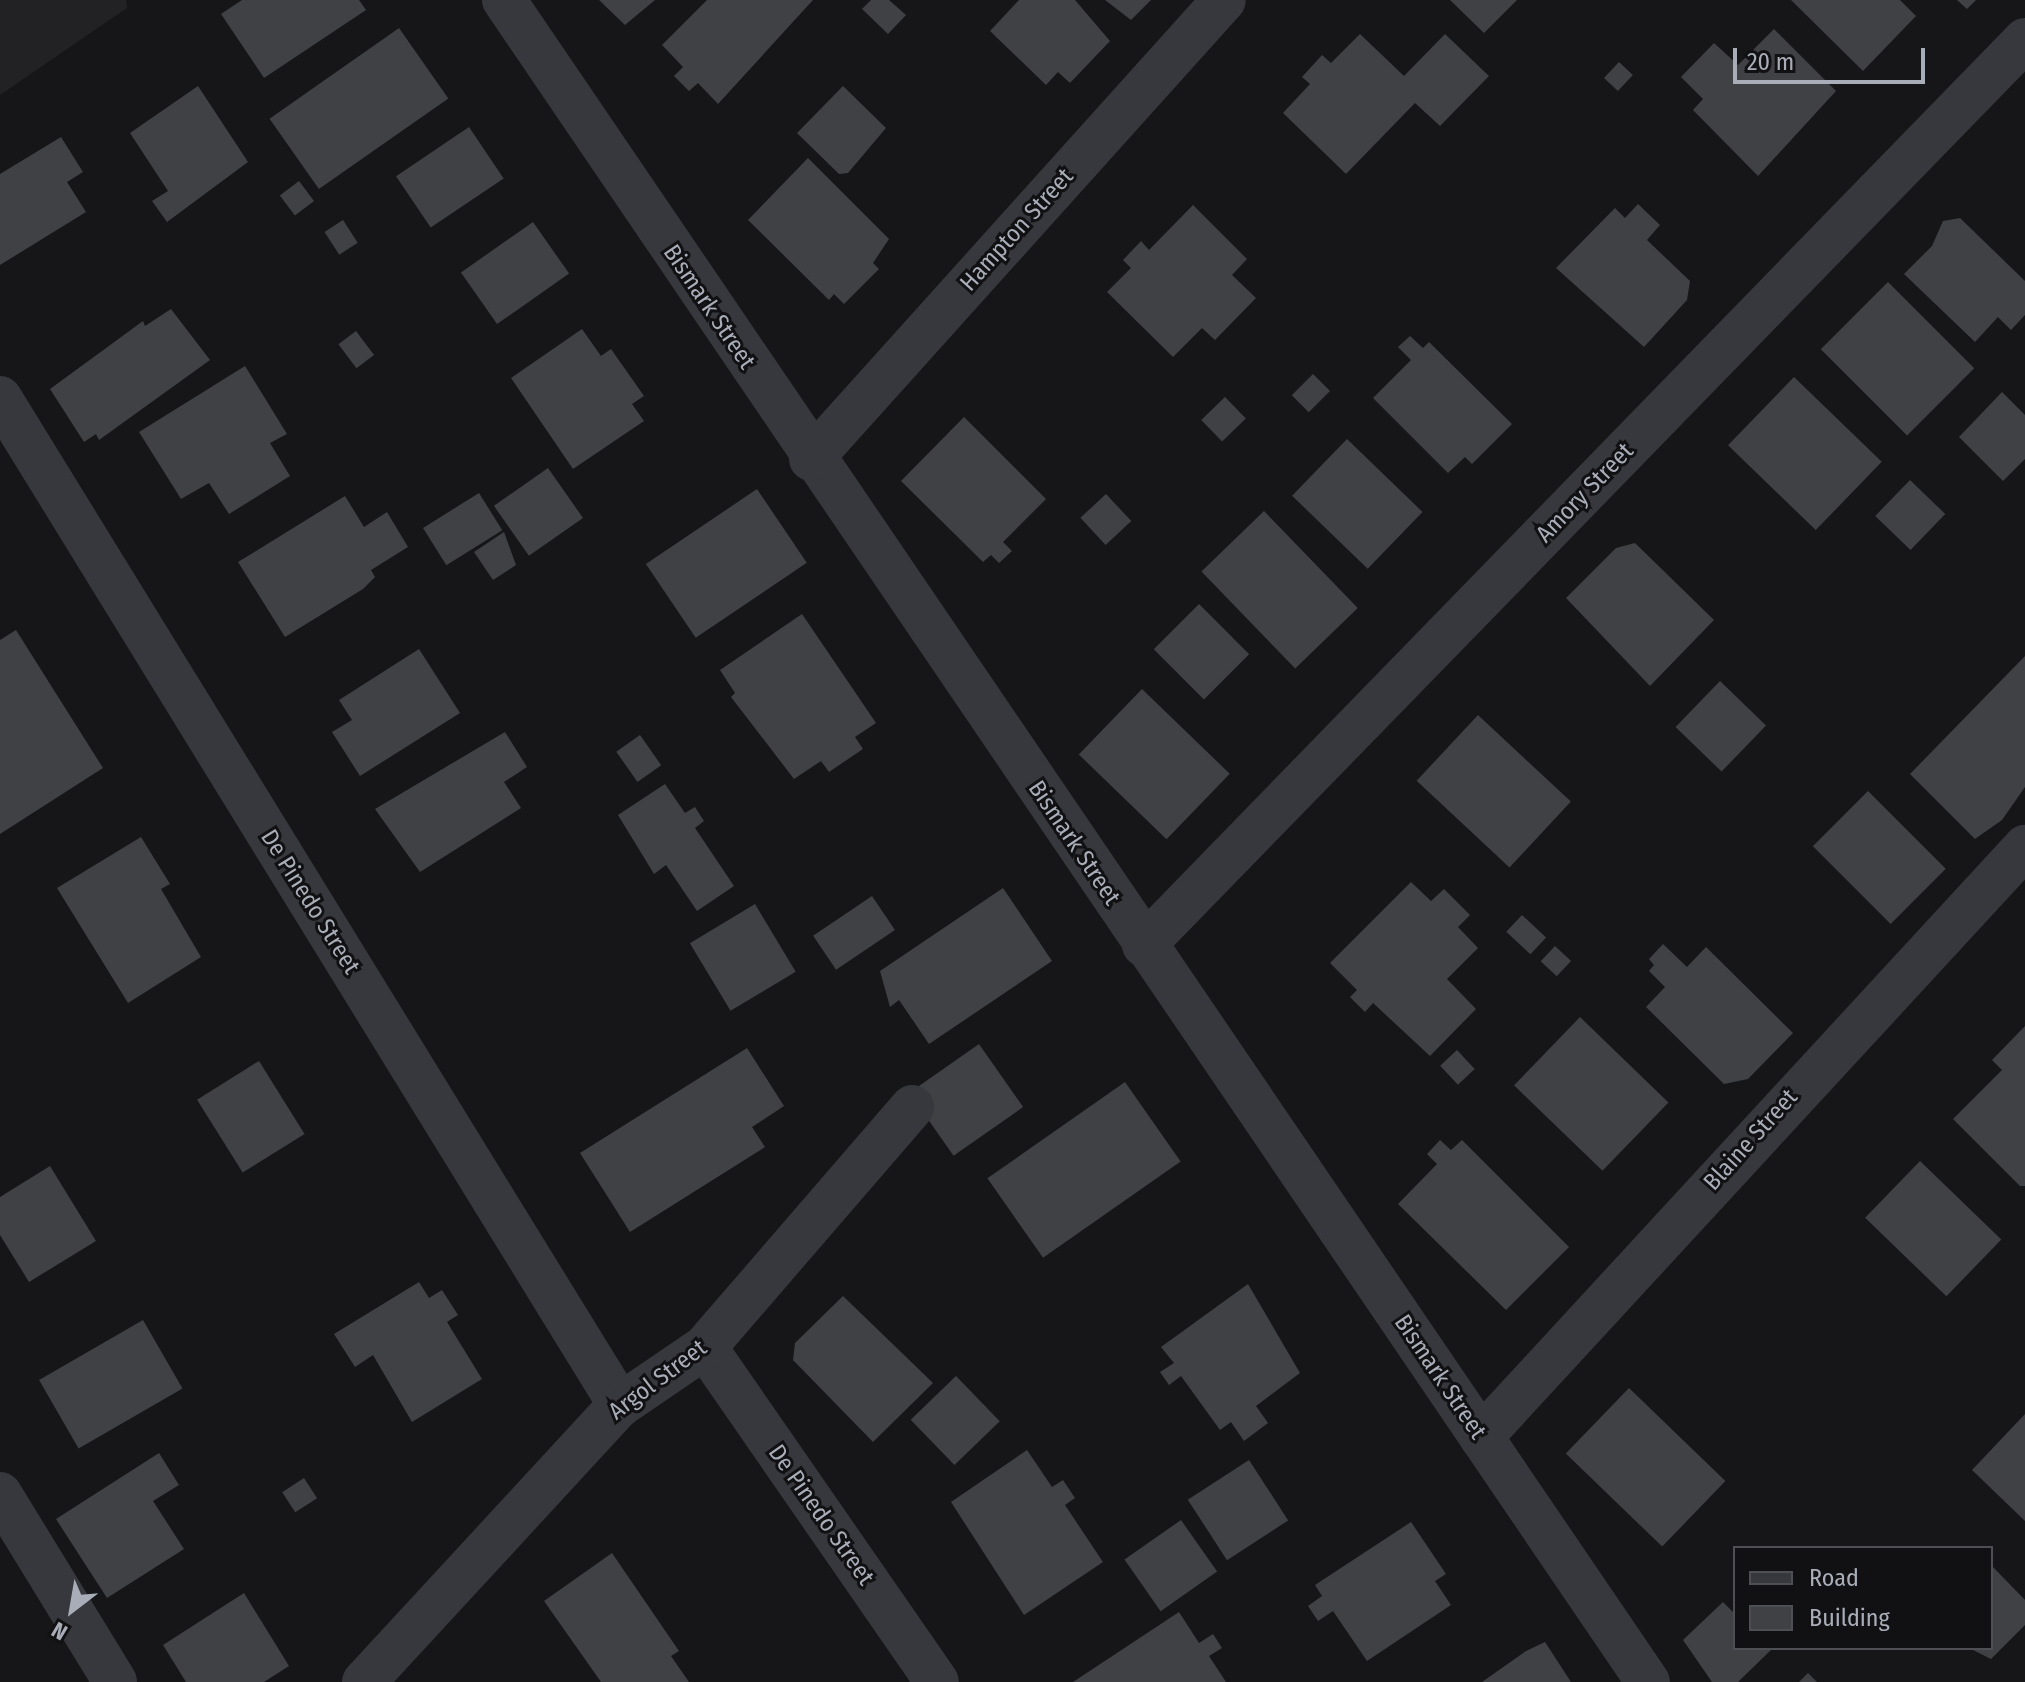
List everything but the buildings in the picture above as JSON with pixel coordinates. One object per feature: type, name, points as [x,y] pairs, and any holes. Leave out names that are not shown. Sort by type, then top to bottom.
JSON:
[{"type":"street","name":"Bismark Street","points":[[504,0],[811,459],[1648,1682]]},
{"type":"street","name":"Hampton Street","points":[[811,459],[1224,0]]},
{"type":"street","name":"Amory Street","points":[[1144,945],[2025,40]]},
{"type":"street","name":"De Pinedo Street","points":[[0,398],[620,1405]]},
{"type":"street","name":"Blaine Street","points":[[1481,1437],[2025,847]]},
{"type":"street","name":"Argol Street","points":[[364,1682],[620,1405],[705,1347],[912,1107]]},
{"type":"street","name":"De Pinedo Street","points":[[705,1347],[937,1682]]},
{"type":"street","points":[[0,1494],[115,1682]]},
{"type":"shaded area","points":[[0,0],[126,0],[127,8],[0,95]]}]
